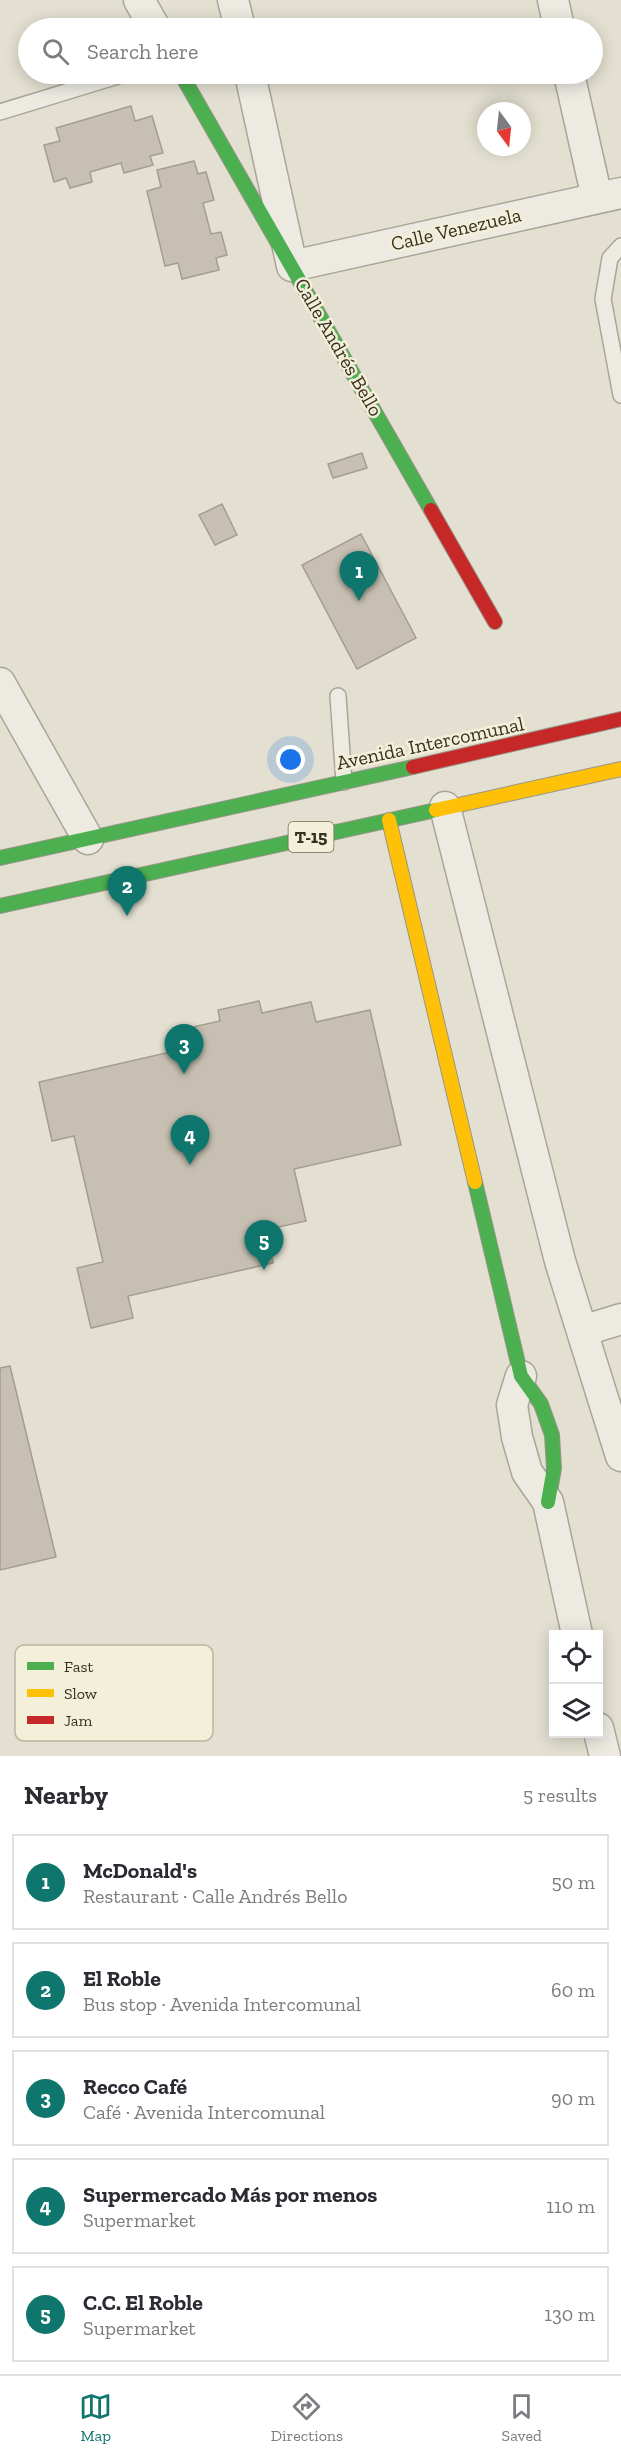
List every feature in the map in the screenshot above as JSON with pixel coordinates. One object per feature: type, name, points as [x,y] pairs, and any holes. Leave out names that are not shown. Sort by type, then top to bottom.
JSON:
[{"type":"main road","name":"Calle Andrés Bello","points":[[187,84],[495,622]]},
{"type":"main road","name":"Avenida Intercomunal","points":[[0,858],[559,735],[621,719]]},
{"type":"main road","name":"T-15","points":[[0,906],[621,769]]},
{"type":"main road","points":[[389,820],[521,1376]]},
{"type":"street","points":[[139,0],[149,18]]},
{"type":"street","points":[[234,0],[238,18]]},
{"type":"street","points":[[553,0],[557,18]]},
{"type":"street","points":[[252,84],[292,266]]},
{"type":"street","points":[[572,84],[609,196]]},
{"type":"street","points":[[244,183],[251,188],[259,187],[269,180],[272,174]]},
{"type":"street","name":"Calle Venezuela","points":[[292,266],[609,196]]},
{"type":"street","points":[[0,683],[88,839]]},
{"type":"street","points":[[445,807],[560,1261],[621,1456]]},
{"type":"street","points":[[582,1331],[621,1319]]},
{"type":"street","points":[[521,1376],[512,1405],[517,1437],[527,1472],[548,1502],[577,1630]]},
{"type":"street","points":[[600,1738],[605,1756]]},
{"type":"lane","points":[[0,112],[92,84]]},
{"type":"lane","points":[[621,246],[610,258],[603,299],[621,395]]},
{"type":"lane","points":[[338,696],[344,782]]},
{"type":"building","points":[[131,106],[135,121],[152,116],[163,153],[150,156],[153,165],[124,173],[121,163],[90,172],[92,182],[70,188],[66,178],[54,182],[44,145],[60,141],[56,128]]},
{"type":"building","points":[[194,161],[198,174],[206,172],[214,200],[203,203],[211,234],[221,232],[227,255],[216,258],[219,270],[182,279],[178,263],[165,266],[147,191],[161,187],[157,170]]},
{"type":"building","points":[[362,453],[367,468],[333,478],[328,464]]},
{"type":"building","points":[[222,504],[237,535],[215,545],[199,515]]},
{"type":"building","points":[[361,534],[416,638],[357,669],[302,565]]},
{"type":"building","points":[[259,1001],[262,1013],[311,1002],[316,1022],[370,1010],[401,1145],[294,1169],[306,1221],[265,1230],[273,1263],[128,1296],[133,1318],[91,1328],[77,1268],[103,1262],[74,1136],[52,1141],[39,1082],[175,1051],[170,1032],[220,1021],[218,1010]]},
{"type":"building","points":[[10,1366],[56,1557],[0,1570],[0,1368]]},
{"type":"traffic: fast","points":[[187,84],[431,510]]},
{"type":"traffic: fast","points":[[0,858],[413,767]]},
{"type":"traffic: fast","points":[[0,906],[436,810]]},
{"type":"traffic: fast","points":[[475,1182],[521,1376],[541,1404],[552,1435],[554,1468],[548,1502]]},
{"type":"traffic: slow","points":[[436,810],[621,769]]},
{"type":"traffic: slow","points":[[389,820],[475,1182]]},
{"type":"traffic: jam","points":[[431,510],[495,622]]},
{"type":"traffic: jam","points":[[413,767],[621,719]]},
{"type":"place","name":"McDonald's","points":[[359,601]]},
{"type":"place","name":"El Roble","points":[[127,916]]},
{"type":"place","name":"Recco Café","points":[[184,1074]]},
{"type":"place","name":"Supermercado Más por menos","points":[[190,1165]]},
{"type":"place","name":"C.C. El Roble","points":[[264,1270]]}]
